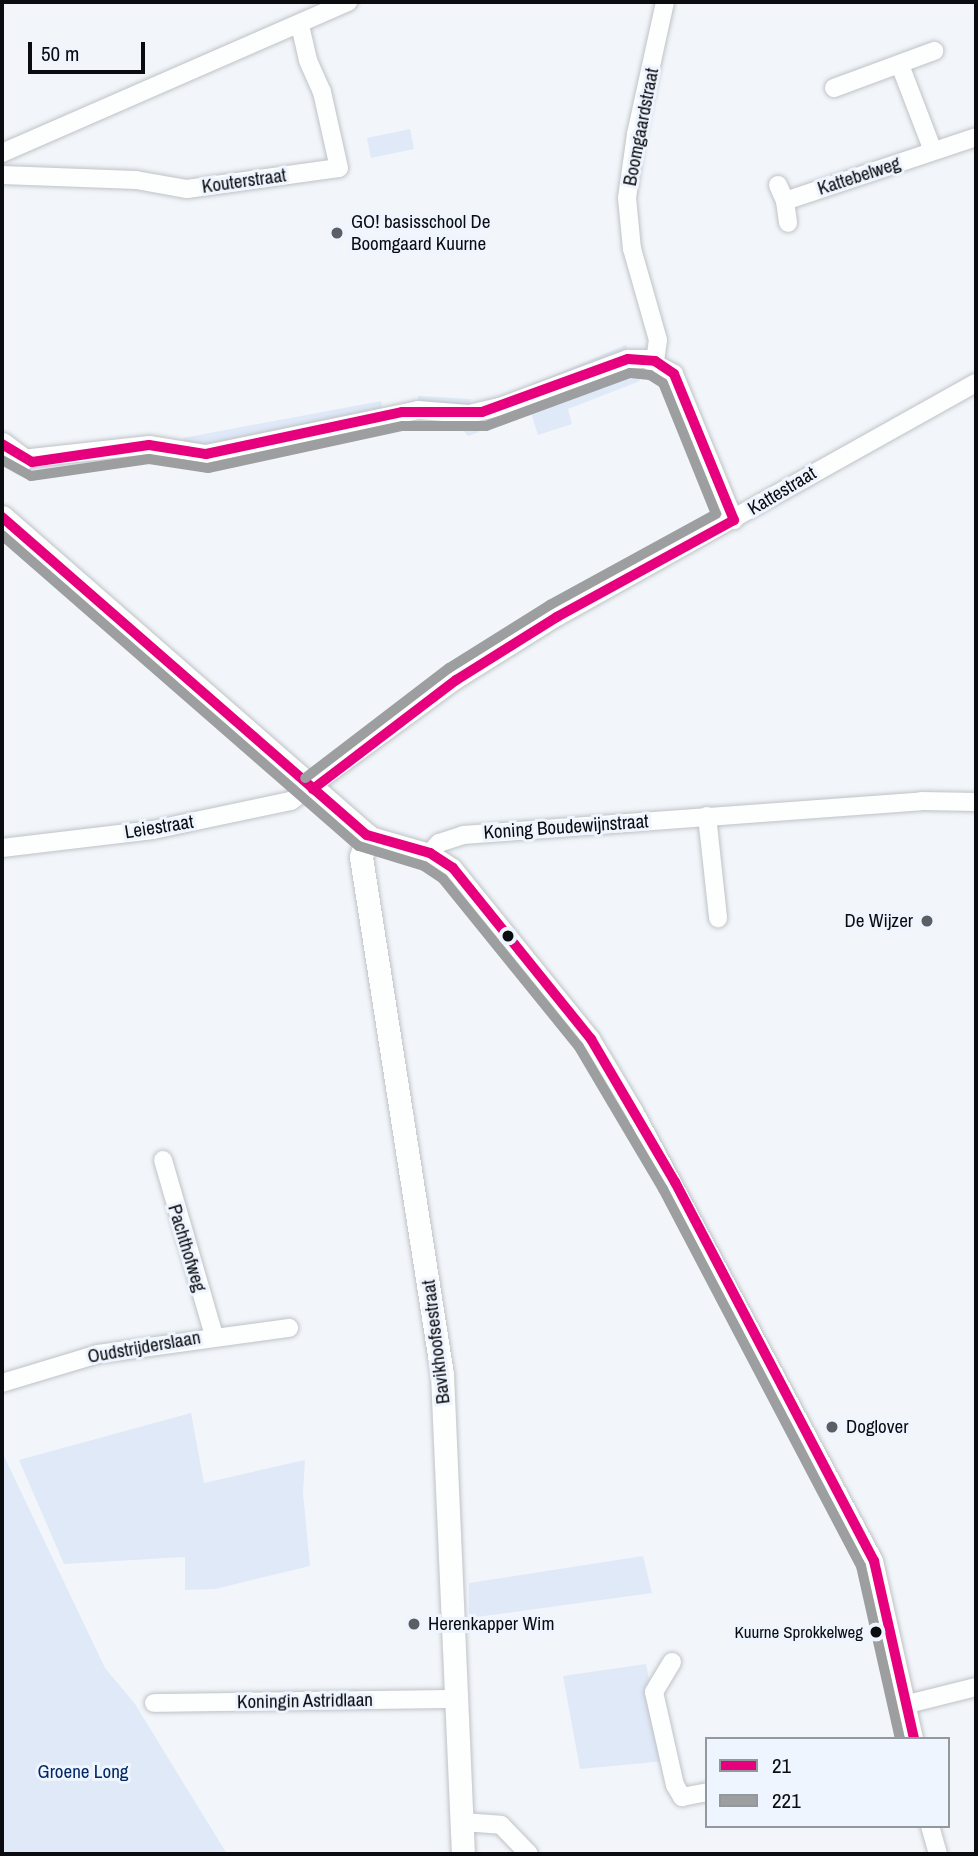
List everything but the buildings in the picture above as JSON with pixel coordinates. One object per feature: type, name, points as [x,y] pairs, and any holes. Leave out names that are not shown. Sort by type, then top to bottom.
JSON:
[{"type":"street","points":[[2,153],[348,2]]},
{"type":"street","name":"Boomgaardstraat","points":[[655,361],[658,340],[632,249],[627,198],[636,134],[665,2]]},
{"type":"street","name":"Kouterstraat","points":[[2,175],[136,180],[187,189],[339,168],[322,92],[308,60],[300,25]]},
{"type":"street","points":[[834,88],[934,51]]},
{"type":"street","points":[[900,65],[933,151]]},
{"type":"street","name":"Kattebelweg","points":[[788,223],[781,193],[976,137]]},
{"type":"street","points":[[2,444],[22,459],[61,458],[149,445],[206,454],[410,411],[469,414],[500,407],[628,359],[655,361],[674,374],[734,520]]},
{"type":"street","name":"Kattestraat","points":[[313,789],[456,680],[557,617],[976,383]]},
{"type":"street","points":[[4,523],[367,835],[430,853],[453,868],[591,1039],[675,1182],[874,1561],[914,1737]]},
{"type":"street","name":"Leiestraat","points":[[2,848],[153,830],[291,802],[313,789]]},
{"type":"street","name":"Koning Boudewijnstraat","points":[[430,853],[439,844],[463,835],[920,801],[976,802]]},
{"type":"street","points":[[707,816],[718,918]]},
{"type":"street","name":"Bavikhoofsestraat","points":[[367,835],[361,857],[442,1374],[463,1854]]},
{"type":"street","name":"Pachthofweg","points":[[163,1160],[214,1335]]},
{"type":"street","name":"Oudstrijderslaan","points":[[2,1383],[98,1354],[214,1335],[289,1328]]},
{"type":"street","points":[[672,1662],[654,1692],[675,1785],[682,1797],[705,1792]]},
{"type":"street","points":[[908,1704],[976,1687]]},
{"type":"street","name":"Koningin Astridlaan","points":[[154,1703],[456,1699]]},
{"type":"street","points":[[461,1822],[501,1825],[529,1854]]},
{"type":"street","points":[[931,1828],[938,1854]]},
{"type":"green space","points":[[410,129],[414,149],[371,158],[367,138]]},
{"type":"green space","points":[[626,345],[640,381],[568,409],[572,424],[538,435],[523,388]]},
{"type":"green space","points":[[418,396],[471,399],[469,409],[479,432],[468,436],[454,420],[420,419]]},
{"type":"green space","points":[[381,401],[383,413],[186,451],[183,438]]},
{"type":"green space","points":[[191,1413],[204,1483],[305,1460],[303,1493],[310,1566],[215,1589],[185,1590],[185,1557],[64,1564],[19,1460]]},
{"type":"green space","name":"Groene Long","points":[[2,1452],[105,1668],[135,1704],[227,1854],[2,1854]]},
{"type":"green space","points":[[643,1556],[652,1593],[469,1618],[469,1583]]},
{"type":"green space","points":[[646,1664],[665,1761],[580,1769],[563,1676]]},
{"type":"transit line","name":"21","points":[[2,444],[32,462],[149,445],[206,454],[402,412],[482,412],[628,359],[655,361],[674,374],[734,520],[557,617],[456,680],[313,789]]},
{"type":"transit line","name":"221","points":[[2,460],[31,476],[149,459],[208,468],[403,426],[486,426],[630,373],[650,375],[663,383],[716,514],[550,605],[449,668],[305,778]]},
{"type":"transit line","name":"21","points":[[2,517],[367,835],[430,853],[453,868],[591,1039],[675,1182],[874,1561],[914,1737]]},
{"type":"transit line","name":"221","points":[[2,535],[359,846],[424,866],[443,879],[579,1047],[663,1189],[861,1566],[900,1737]]},
{"type":"place","name":"GO! basisschool De Boomgaard Kuurne","points":[[337,233]]},
{"type":"place","name":"De Wijzer","points":[[927,921]]},
{"type":"place","name":"Doglover","points":[[832,1427]]},
{"type":"place","name":"Herenkapper Wim","points":[[414,1624]]},
{"type":"place","name":"Kuurne Sprokkelweg","points":[[876,1632]]}]
